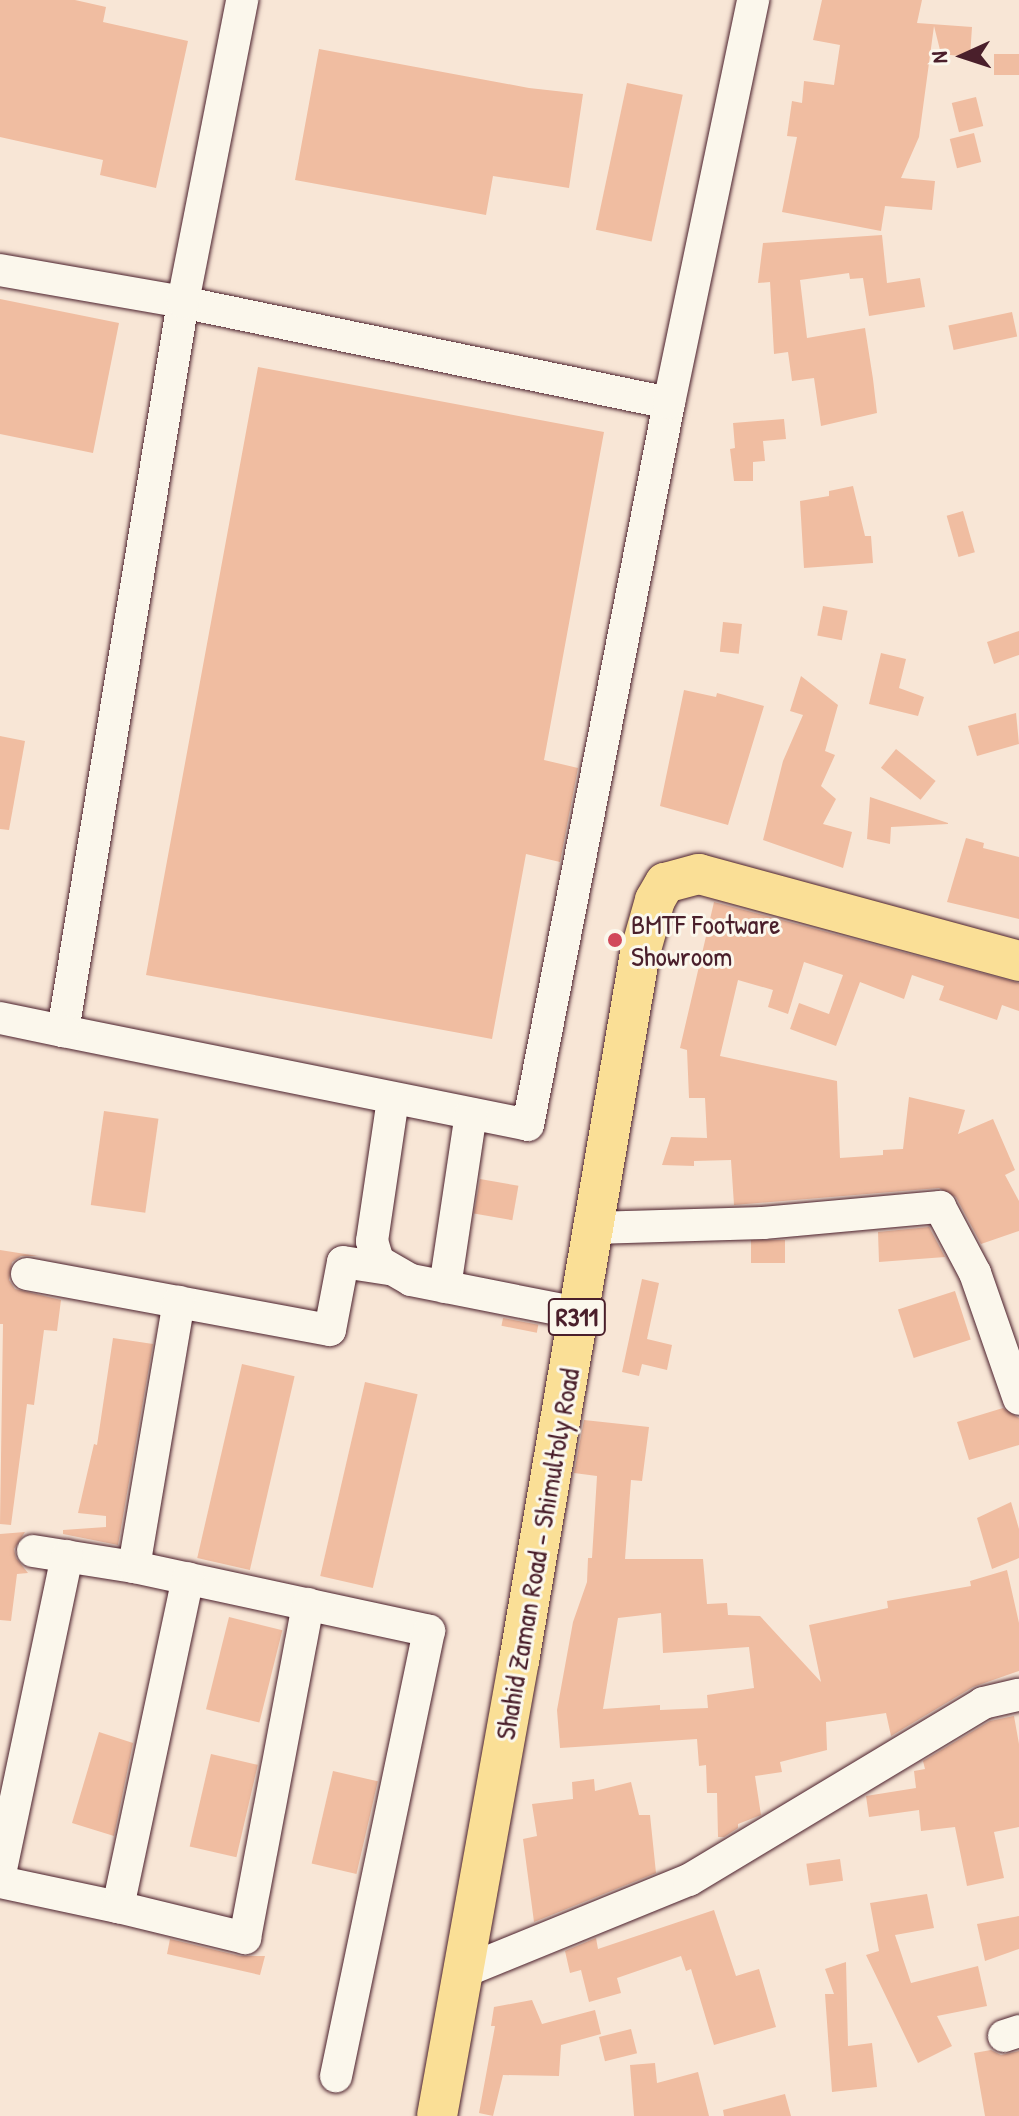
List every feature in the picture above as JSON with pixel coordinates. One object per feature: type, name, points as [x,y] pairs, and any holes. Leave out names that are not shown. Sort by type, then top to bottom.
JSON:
[{"type":"main road","name":"Shahid Zaman Road - Shimultoly Road","points":[[437,2116],[640,953],[647,923],[665,883],[699,874],[1019,961]]},
{"type":"street","points":[[63,1031],[183,302],[242,0]]},
{"type":"street","points":[[0,1018],[528,1125],[669,403],[753,0]]},
{"type":"street","points":[[0,270],[183,302],[669,403]]},
{"type":"street","points":[[393,1099],[372,1241],[378,1261],[411,1280],[578,1313]]},
{"type":"street","points":[[445,1287],[471,1114]]},
{"type":"street","points":[[593,1228],[763,1223],[940,1207],[975,1273],[1019,1399]]},
{"type":"street","points":[[27,1274],[330,1330],[343,1262],[388,1269]]},
{"type":"street","points":[[134,1567],[179,1302]]},
{"type":"street","points":[[33,1551],[134,1567],[429,1631],[336,2076]]},
{"type":"street","points":[[0,1874],[67,1556]]},
{"type":"street","points":[[118,1907],[188,1578]]},
{"type":"street","points":[[0,1882],[245,1938],[308,1604]]},
{"type":"street","points":[[463,1972],[689,1880],[983,1703],[1019,1695]]},
{"type":"building","points":[[0,0],[75,0],[106,7],[103,22],[188,41],[156,188],[100,175],[103,160],[0,137]]},
{"type":"building","points":[[822,0],[922,0],[917,23],[972,27],[970,57],[941,54],[934,26],[919,137],[901,178],[935,181],[932,210],[885,206],[881,231],[782,212],[797,137],[787,136],[792,101],[802,103],[804,81],[834,85],[840,45],[813,40]]},
{"type":"building","points":[[319,49],[529,88],[583,94],[569,188],[493,176],[486,215],[295,180]]},
{"type":"building","points":[[994,54],[1019,54],[1019,75],[994,75]]},
{"type":"building","points":[[627,83],[683,95],[652,242],[596,230]]},
{"type":"building","points":[[976,97],[983,126],[959,132],[952,103]]},
{"type":"building","points":[[974,133],[981,162],[957,168],[950,139]]},
{"type":"building","points":[[882,235],[887,283],[920,278],[925,307],[869,316],[863,278],[850,279],[849,273],[800,280],[807,338],[865,328],[873,379],[877,413],[821,426],[814,378],[792,381],[788,352],[774,354],[770,282],[758,283],[763,243]]},
{"type":"building","points":[[0,299],[119,323],[93,453],[0,434]]},
{"type":"building","points":[[1012,312],[1017,336],[954,350],[948,326]]},
{"type":"building","points":[[258,367],[604,432],[544,760],[578,768],[560,862],[526,854],[492,1039],[146,975]]},
{"type":"building","points":[[784,419],[786,439],[763,441],[765,461],[753,462],[753,481],[734,481],[730,449],[735,448],[733,423]]},
{"type":"building","points":[[853,486],[865,536],[871,536],[873,563],[804,568],[800,501],[829,496],[829,491]]},
{"type":"building","points":[[963,511],[975,552],[959,557],[947,516]]},
{"type":"building","points":[[823,606],[848,611],[842,640],[817,635]]},
{"type":"building","points":[[723,622],[742,624],[739,654],[720,652]]},
{"type":"building","points":[[1019,631],[1019,655],[994,664],[987,642]]},
{"type":"building","points":[[881,653],[906,659],[899,688],[924,697],[918,716],[869,704]]},
{"type":"building","points":[[801,676],[838,705],[825,751],[835,755],[821,786],[836,799],[823,824],[852,832],[843,868],[763,840],[783,761],[803,715],[790,711]]},
{"type":"building","points":[[684,690],[716,697],[717,693],[764,706],[728,825],[660,806]]},
{"type":"building","points":[[1016,713],[1019,744],[977,756],[968,726]]},
{"type":"building","points":[[0,736],[25,741],[9,830],[0,829]]},
{"type":"building","points":[[896,749],[936,781],[921,800],[881,768]]},
{"type":"building","points":[[870,797],[948,824],[891,827],[890,844],[867,839]]},
{"type":"building","points":[[966,838],[984,843],[983,848],[1019,857],[1019,919],[947,902]]},
{"type":"building","points":[[714,902],[1019,983],[1019,1011],[1002,1005],[997,1020],[939,1000],[944,986],[912,975],[904,999],[860,982],[836,1046],[790,1029],[799,1003],[829,1014],[843,975],[804,962],[788,1014],[768,1007],[773,990],[738,980],[720,1056],[837,1081],[840,1158],[883,1155],[883,1150],[903,1149],[909,1097],[965,1110],[958,1134],[993,1119],[1015,1170],[1005,1175],[1019,1201],[1019,1231],[981,1244],[956,1197],[939,1188],[734,1205],[731,1160],[694,1161],[694,1166],[662,1165],[671,1137],[707,1138],[705,1098],[689,1098],[687,1050],[680,1048]]},
{"type":"building","points":[[104,1111],[158,1119],[145,1213],[91,1205]]},
{"type":"building","points":[[480,1179],[518,1186],[512,1220],[474,1213]]},
{"type":"building","points":[[929,1227],[945,1257],[879,1262],[878,1232]]},
{"type":"building","points":[[751,1240],[785,1240],[785,1263],[751,1263]]},
{"type":"building","points":[[0,1250],[38,1256],[21,1256],[12,1262],[9,1280],[15,1289],[61,1300],[57,1331],[44,1330],[34,1405],[27,1404],[11,1525],[0,1524],[3,1324],[0,1324]]},
{"type":"building","points":[[642,1279],[659,1283],[647,1339],[672,1345],[667,1370],[642,1364],[639,1376],[622,1372]]},
{"type":"building","points":[[955,1291],[971,1340],[914,1358],[898,1310]]},
{"type":"building","points":[[503,1318],[538,1325],[537,1333],[501,1326]]},
{"type":"building","points":[[113,1338],[153,1344],[118,1545],[63,1534],[63,1530],[106,1527],[106,1516],[78,1513],[94,1444],[97,1445]]},
{"type":"building","points":[[242,1364],[295,1376],[250,1570],[197,1558]]},
{"type":"building","points":[[365,1382],[418,1394],[373,1588],[320,1576]]},
{"type":"building","points":[[1003,1408],[1019,1418],[1019,1445],[969,1460],[957,1422]]},
{"type":"building","points":[[584,1420],[649,1427],[642,1481],[631,1480],[625,1559],[703,1559],[707,1604],[727,1603],[728,1615],[760,1616],[821,1682],[809,1625],[888,1608],[887,1601],[971,1586],[970,1581],[1007,1570],[1019,1623],[1019,1671],[973,1687],[891,1736],[886,1713],[826,1722],[827,1750],[780,1762],[782,1772],[755,1776],[761,1815],[738,1824],[738,1828],[724,1837],[718,1837],[717,1793],[707,1793],[706,1765],[699,1766],[697,1739],[560,1748],[557,1710],[573,1622],[587,1582],[588,1558],[592,1558],[597,1476],[574,1473]],"holes":[[[661,1613],[663,1653],[749,1647],[754,1688],[707,1695],[708,1708],[660,1710],[660,1705],[603,1709],[618,1618]]]},
{"type":"building","points":[[1011,1502],[1019,1529],[1019,1558],[992,1569],[977,1518]]},
{"type":"building","points":[[25,1532],[14,1549],[16,1558],[28,1573],[17,1574],[11,1621],[0,1620],[0,1534]]},
{"type":"building","points":[[229,1617],[282,1630],[259,1722],[206,1709]]},
{"type":"building","points":[[1014,1716],[1019,1744],[1019,1827],[994,1832],[1004,1878],[967,1886],[955,1827],[921,1831],[919,1810],[869,1817],[866,1796],[916,1788],[914,1771],[925,1769],[923,1761],[990,1721]]},
{"type":"building","points":[[99,1732],[133,1743],[114,1836],[72,1823]]},
{"type":"building","points":[[211,1754],[258,1765],[236,1857],[190,1847]]},
{"type":"building","points":[[333,1771],[378,1781],[356,1874],[312,1864]]},
{"type":"building","points":[[594,1779],[595,1791],[631,1782],[639,1815],[650,1815],[656,1873],[534,1922],[523,1839],[537,1836],[532,1804],[573,1799],[572,1782]]},
{"type":"building","points":[[840,1859],[843,1881],[809,1886],[806,1864]]},
{"type":"building","points":[[927,1894],[934,1928],[895,1935],[911,1983],[978,1966],[987,2006],[937,2016],[952,2046],[918,2063],[866,1955],[879,1951],[870,1903]]},
{"type":"building","points":[[714,1910],[736,1976],[759,1969],[776,2027],[714,2045],[691,1969],[686,1971],[681,1956],[617,1978],[621,1993],[589,2002],[581,1970],[570,1973],[565,1951],[596,1938],[598,1949]]},
{"type":"building","points":[[1019,1916],[1019,1949],[985,1961],[977,1924]]},
{"type":"building","points":[[170,1939],[240,1956],[265,1956],[260,1975],[167,1954]]},
{"type":"building","points":[[846,1962],[848,2046],[872,2043],[877,2087],[832,2092],[825,1994],[834,1994],[825,1969]]},
{"type":"building","points":[[532,2000],[542,2024],[595,2010],[601,2034],[561,2045],[559,2076],[503,2075],[493,2116],[479,2113],[495,2026],[491,2026],[494,2007]]},
{"type":"building","points":[[631,2029],[637,2053],[605,2061],[599,2037]]},
{"type":"building","points":[[991,2050],[1001,2055],[1019,2051],[1019,2116],[985,2116],[974,2053]]},
{"type":"building","points":[[655,2063],[657,2083],[698,2072],[709,2116],[634,2116],[630,2065]]},
{"type":"building","points":[[785,2094],[791,2116],[724,2116],[723,2110]]},
{"type":"place","name":"BMTF Footware Showroom","points":[[615,940]]}]
